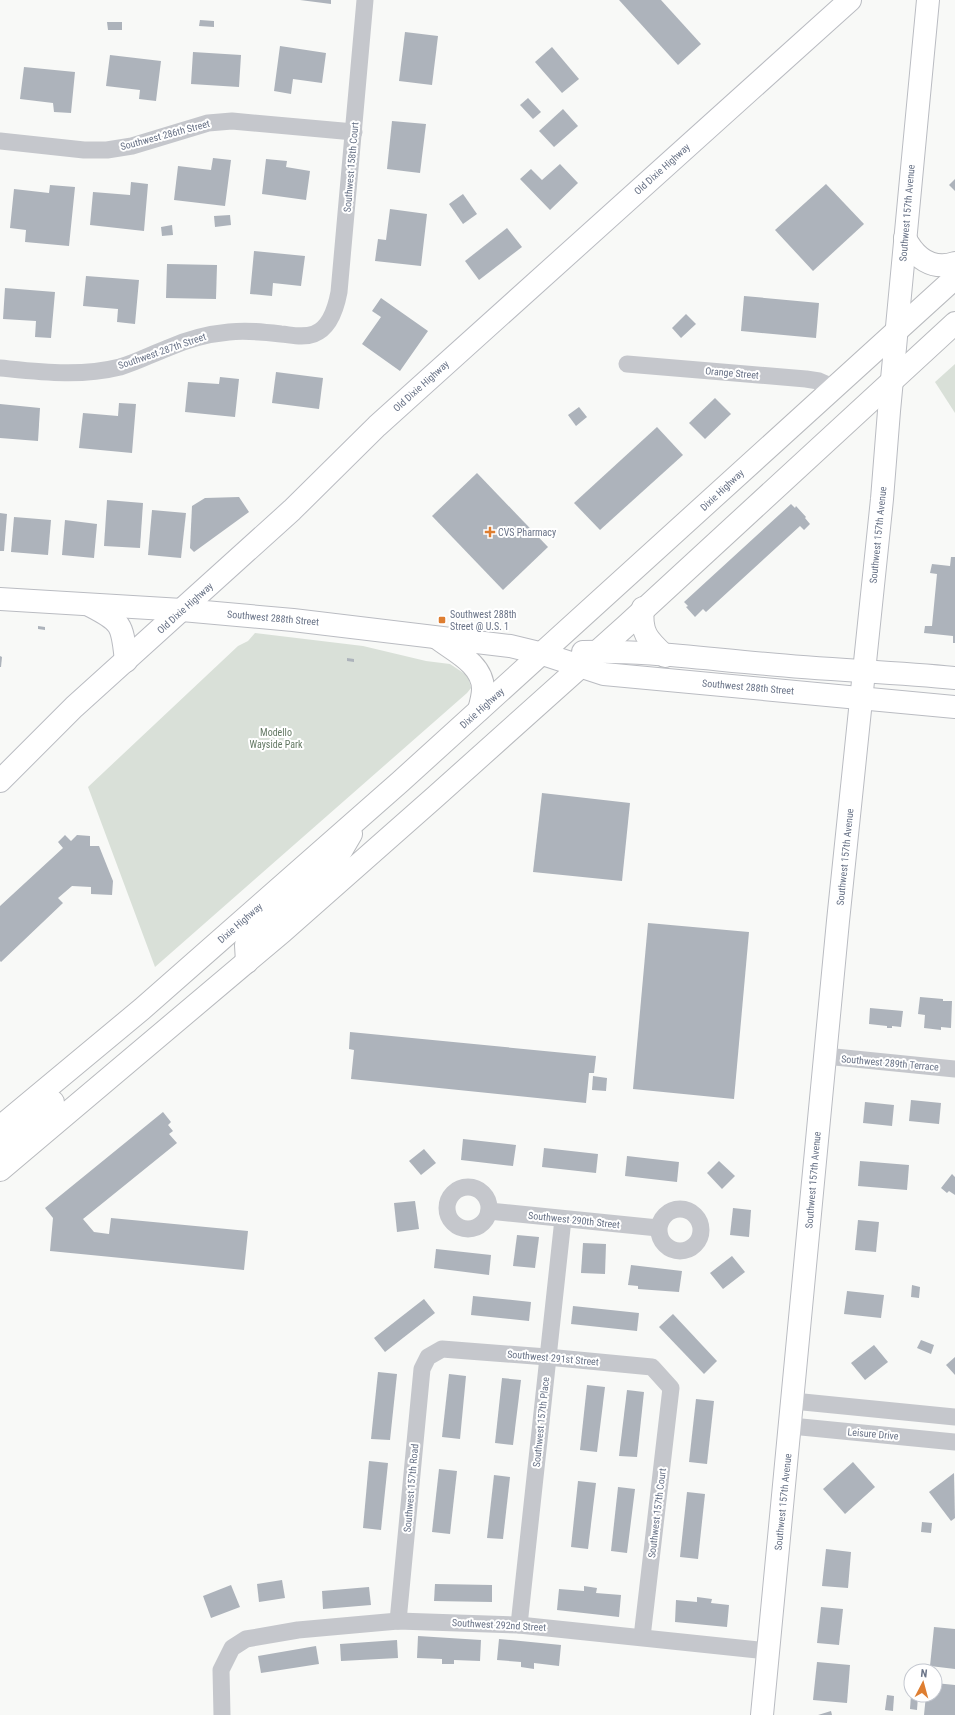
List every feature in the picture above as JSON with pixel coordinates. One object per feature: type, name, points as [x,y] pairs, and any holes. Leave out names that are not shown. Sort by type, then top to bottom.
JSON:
[{"type":"main road","name":"Old Dixie Highway","points":[[1,776],[74,707],[292,510],[371,432],[850,0]]},
{"type":"main road","name":"Southwest 157th Avenue","points":[[762,1715],[791,1426],[825,1056],[882,499],[896,333],[928,0]]},
{"type":"main road","points":[[905,238],[917,256],[925,262],[938,265],[955,263]]},
{"type":"main road","name":"Dixie Highway","points":[[0,1127],[105,1040],[360,817],[543,654],[955,278]]},
{"type":"main road","points":[[0,1170],[246,962],[441,792],[589,659],[955,323]]},
{"type":"main road","name":"Southwest 288th Street","points":[[0,599],[182,610],[293,620],[510,646],[543,654],[589,659],[665,656],[955,678]]},
{"type":"main road","points":[[87,604],[113,617],[120,627],[126,661]]},
{"type":"main road","points":[[644,608],[642,619],[646,635],[650,642],[665,656]]},
{"type":"main road","points":[[437,638],[474,665],[480,673],[483,688],[480,710]]},
{"type":"main road","name":"Southwest 288th Street","points":[[589,659],[604,674],[955,706]]},
{"type":"main road","points":[[246,962],[246,945],[251,935],[330,870],[360,817]]},
{"type":"main road","points":[[0,1148],[64,1092],[105,1040]]},
{"type":"street","name":"Southwest 158th Court","points":[[322,329],[331,317],[336,306],[339,292],[366,0]]},
{"type":"street","name":"Southwest 286th Street","points":[[0,141],[84,150],[107,150],[132,146],[208,123],[232,121],[354,132]]},
{"type":"street","name":"Southwest 287th Street","points":[[0,368],[58,374],[77,374],[121,366],[177,344],[211,334],[251,331],[305,336],[322,329]]},
{"type":"street","name":"Orange Street","points":[[627,364],[806,379],[819,381],[835,388]]},
{"type":"street","name":"Southwest 289th Terrace","points":[[825,1056],[955,1069]]},
{"type":"street","name":"Southwest 290th Street","points":[[489,1211],[658,1228]]},
{"type":"street","name":"Southwest 157th Place","points":[[520,1625],[547,1357],[563,1219]]},
{"type":"street","name":"Southwest 291st Street","points":[[428,1357],[442,1349],[652,1367],[671,1388]]},
{"type":"street","name":"Southwest 157th Road","points":[[398,1621],[422,1369],[428,1357]]},
{"type":"street","name":"Southwest 157th Court","points":[[642,1637],[671,1388]]},
{"type":"street","points":[[793,1401],[955,1417]]},
{"type":"street","name":"Leisure Drive","points":[[791,1426],[955,1442]]},
{"type":"street","name":"Southwest 292nd Street","points":[[222,1715],[221,1670],[232,1648],[246,1639],[298,1630],[398,1621],[520,1625],[768,1651]]},
{"type":"green space","points":[[955,364],[955,413],[935,382]]},
{"type":"green space","name":"Modello Wayside Park","points":[[255,633],[363,646],[426,661],[450,664],[468,676],[471,688],[155,967],[88,787],[238,646],[248,641]]},
{"type":"building","points":[[300,0],[331,0],[331,4]]},
{"type":"building","points":[[619,0],[661,0],[701,44],[678,65]]},
{"type":"building","points":[[200,20],[214,21],[214,27],[199,26]]},
{"type":"building","points":[[107,22],[122,22],[122,30],[108,30]]},
{"type":"building","points":[[405,32],[438,36],[432,85],[399,81]]},
{"type":"building","points":[[280,46],[326,53],[322,83],[293,79],[291,94],[274,91]]},
{"type":"building","points":[[552,47],[579,79],[562,93],[535,62]]},
{"type":"building","points":[[193,52],[241,55],[239,87],[191,84]]},
{"type":"building","points":[[110,55],[161,61],[156,101],[139,99],[140,90],[106,86]]},
{"type":"building","points":[[24,67],[75,72],[71,113],[54,112],[53,103],[20,99]]},
{"type":"building","points":[[528,98],[541,112],[533,119],[520,105]]},
{"type":"building","points":[[563,109],[578,126],[554,147],[539,131]]},
{"type":"building","points":[[392,121],[426,124],[420,173],[387,169]]},
{"type":"building","points":[[213,158],[231,160],[225,206],[174,200],[178,166],[211,170]]},
{"type":"building","points":[[266,159],[287,161],[286,167],[310,171],[306,200],[262,194]]},
{"type":"building","points":[[560,164],[578,183],[550,210],[520,179],[531,169],[542,180]]},
{"type":"building","points":[[955,179],[955,191],[949,185]]},
{"type":"building","points":[[131,182],[148,184],[144,231],[90,225],[93,192],[130,195]]},
{"type":"building","points":[[826,184],[864,224],[813,271],[775,230]]},
{"type":"building","points":[[50,185],[75,187],[69,246],[25,242],[26,230],[10,228],[14,189],[49,193]]},
{"type":"building","points":[[463,194],[477,214],[463,224],[449,204]]},
{"type":"building","points":[[390,209],[427,214],[421,266],[375,261],[378,239],[386,240]]},
{"type":"building","points":[[230,215],[231,225],[215,227],[214,216]]},
{"type":"building","points":[[172,225],[173,235],[162,236],[161,227]]},
{"type":"building","points":[[507,228],[522,247],[479,280],[465,261]]},
{"type":"building","points":[[254,251],[305,256],[301,286],[273,283],[272,296],[250,294]]},
{"type":"building","points":[[167,264],[217,265],[216,299],[166,298]]},
{"type":"building","points":[[86,276],[139,280],[135,324],[117,322],[118,309],[83,306]]},
{"type":"building","points":[[5,288],[55,292],[51,338],[35,337],[36,321],[3,319]]},
{"type":"building","points":[[744,296],[819,303],[816,338],[741,331]]},
{"type":"building","points":[[381,298],[428,331],[400,371],[362,344],[381,317],[372,311]]},
{"type":"building","points":[[686,314],[696,324],[681,338],[672,328]]},
{"type":"building","points":[[276,372],[323,378],[319,409],[272,403]]},
{"type":"building","points":[[220,377],[239,379],[235,417],[185,412],[188,382],[219,384]]},
{"type":"building","points":[[715,398],[731,414],[705,439],[689,423]]},
{"type":"building","points":[[119,403],[136,404],[132,453],[79,448],[83,413],[118,416]]},
{"type":"building","points":[[0,404],[40,408],[38,441],[0,438]]},
{"type":"building","points":[[579,407],[587,417],[576,426],[568,415]]},
{"type":"building","points":[[657,427],[683,455],[600,530],[574,503]]},
{"type":"building","name":"CVS Pharmacy","points":[[477,473],[548,547],[503,590],[432,516]]},
{"type":"building","points":[[239,497],[249,512],[194,552],[190,548],[192,506],[205,498]]},
{"type":"building","points":[[107,500],[143,503],[140,548],[104,546]]},
{"type":"building","points":[[791,504],[795,508],[796,506],[810,524],[804,530],[800,526],[706,612],[703,609],[695,617],[686,607],[688,606],[684,602]]},
{"type":"building","points":[[152,510],[186,513],[181,558],[148,555]]},
{"type":"building","points":[[0,513],[7,514],[4,551],[0,551]]},
{"type":"building","points":[[14,517],[51,520],[48,555],[11,552]]},
{"type":"building","points":[[65,520],[97,524],[94,558],[62,555]]},
{"type":"building","points":[[951,557],[955,557],[955,643],[953,643],[953,636],[924,633],[925,626],[932,626],[937,574],[930,573],[932,564],[950,566]]},
{"type":"building","points":[[38,626],[45,627],[45,630],[38,629]]},
{"type":"building","points":[[0,656],[2,657],[1,667],[0,667]]},
{"type":"building","points":[[347,658],[354,659],[354,662],[347,661]]},
{"type":"building","points":[[542,793],[630,803],[622,881],[533,872]]},
{"type":"building","points":[[65,835],[71,841],[77,835],[90,836],[90,846],[99,846],[113,881],[112,895],[91,894],[91,887],[72,886],[58,898],[63,903],[1,962],[0,906],[63,848],[58,842]]},
{"type":"building","points":[[648,923],[749,932],[734,1099],[633,1089]]},
{"type":"building","points":[[920,997],[952,1001],[951,1028],[941,1027],[941,1030],[924,1028],[925,1015],[918,1014]]},
{"type":"building","points":[[870,1008],[903,1011],[901,1027],[892,1026],[892,1028],[887,1028],[887,1026],[869,1024]]},
{"type":"building","points":[[350,1032],[596,1056],[594,1073],[589,1073],[586,1103],[351,1079],[354,1050],[349,1049]]},
{"type":"building","points":[[593,1076],[607,1078],[606,1091],[592,1090]]},
{"type":"building","points":[[911,1100],[941,1103],[939,1124],[909,1121]]},
{"type":"building","points":[[865,1102],[894,1105],[892,1126],[863,1123]]},
{"type":"building","points":[[163,1112],[171,1122],[168,1125],[173,1131],[169,1134],[177,1143],[83,1219],[94,1232],[109,1234],[111,1218],[248,1231],[244,1270],[50,1251],[53,1218],[45,1208]]},
{"type":"building","points":[[463,1139],[516,1145],[513,1166],[461,1160]]},
{"type":"building","points":[[544,1148],[598,1154],[596,1173],[542,1167]]},
{"type":"building","points":[[424,1149],[436,1163],[421,1175],[409,1161]]},
{"type":"building","points":[[627,1156],[679,1162],[677,1182],[625,1176]]},
{"type":"building","points":[[719,1161],[735,1176],[722,1189],[707,1173]]},
{"type":"building","points":[[860,1161],[909,1165],[907,1190],[858,1186]]},
{"type":"building","points":[[952,1174],[955,1177],[955,1195],[949,1191],[947,1193],[941,1188]]},
{"type":"building","points":[[415,1201],[419,1229],[397,1232],[394,1203]]},
{"type":"building","points":[[733,1208],[751,1210],[749,1237],[730,1235]]},
{"type":"building","points":[[858,1220],[879,1222],[876,1252],[855,1250]]},
{"type":"building","points":[[517,1235],[539,1237],[535,1268],[513,1266]]},
{"type":"building","points":[[583,1243],[606,1244],[605,1274],[581,1273]]},
{"type":"building","points":[[436,1249],[491,1255],[489,1275],[434,1268]]},
{"type":"building","points":[[732,1256],[745,1272],[723,1289],[710,1273]]},
{"type":"building","points":[[631,1265],[682,1271],[679,1292],[638,1289],[638,1286],[628,1285]]},
{"type":"building","points":[[912,1285],[920,1287],[919,1298],[911,1297]]},
{"type":"building","points":[[847,1291],[884,1295],[881,1318],[844,1314]]},
{"type":"building","points":[[473,1296],[531,1302],[529,1321],[471,1315]]},
{"type":"building","points":[[424,1299],[435,1313],[385,1352],[374,1338]]},
{"type":"building","points":[[573,1306],[639,1313],[637,1331],[571,1324]]},
{"type":"building","points":[[673,1314],[717,1361],[704,1374],[659,1327]]},
{"type":"building","points":[[921,1340],[934,1345],[931,1354],[917,1348]]},
{"type":"building","points":[[874,1345],[888,1362],[865,1380],[851,1363]]},
{"type":"building","points":[[955,1357],[955,1375],[946,1365]]},
{"type":"building","points":[[378,1372],[397,1374],[390,1440],[371,1439]]},
{"type":"building","points":[[449,1374],[466,1376],[460,1439],[442,1437]]},
{"type":"building","points":[[502,1378],[521,1380],[513,1445],[495,1443]]},
{"type":"building","points":[[587,1385],[605,1387],[597,1452],[580,1450]]},
{"type":"building","points":[[627,1390],[644,1392],[637,1457],[619,1456]]},
{"type":"building","points":[[696,1399],[714,1401],[707,1464],[689,1462]]},
{"type":"building","points":[[369,1461],[388,1463],[381,1530],[363,1528]]},
{"type":"building","points":[[853,1462],[875,1487],[845,1514],[823,1489]]},
{"type":"building","points":[[439,1469],[457,1471],[450,1534],[432,1532]]},
{"type":"building","points":[[954,1473],[955,1518],[951,1521],[929,1492]]},
{"type":"building","points":[[494,1475],[510,1477],[503,1539],[487,1538]]},
{"type":"building","points":[[578,1481],[596,1483],[588,1549],[571,1547]]},
{"type":"building","points":[[618,1487],[635,1489],[627,1553],[611,1551]]},
{"type":"building","points":[[687,1492],[705,1494],[698,1559],[680,1557]]},
{"type":"building","points":[[922,1522],[932,1523],[931,1533],[921,1532]]},
{"type":"building","points":[[826,1549],[851,1552],[848,1588],[822,1586]]},
{"type":"building","points":[[282,1580],[285,1598],[259,1602],[257,1584]]},
{"type":"building","points":[[435,1584],[492,1585],[492,1602],[434,1601]]},
{"type":"building","points":[[231,1585],[240,1607],[211,1618],[203,1596]]},
{"type":"building","points":[[584,1586],[597,1588],[596,1593],[621,1595],[619,1617],[557,1610],[559,1589],[584,1591]]},
{"type":"building","points":[[369,1587],[371,1605],[323,1609],[322,1591]]},
{"type":"building","points":[[697,1597],[712,1599],[711,1603],[729,1605],[727,1627],[675,1622],[676,1600],[697,1602]]},
{"type":"building","points":[[821,1607],[843,1609],[839,1645],[817,1643]]},
{"type":"building","points":[[934,1627],[955,1629],[955,1669],[943,1668],[943,1663],[930,1663]]},
{"type":"building","points":[[418,1636],[481,1640],[480,1661],[454,1660],[454,1664],[442,1664],[442,1659],[417,1658]]},
{"type":"building","points":[[499,1639],[561,1645],[559,1666],[534,1663],[534,1669],[521,1667],[521,1662],[497,1660]]},
{"type":"building","points":[[397,1640],[398,1658],[341,1661],[340,1644]]},
{"type":"building","points":[[316,1646],[319,1664],[261,1673],[258,1656]]},
{"type":"building","points":[[817,1662],[850,1665],[847,1703],[813,1700]]},
{"type":"building","points":[[943,1684],[955,1685],[955,1715],[924,1715],[925,1703],[943,1703]]},
{"type":"building","points":[[887,1695],[894,1696],[893,1711],[885,1710]]},
{"type":"building","points":[[910,1703],[918,1703],[917,1710],[910,1709]]},
{"type":"building","points":[[831,1711],[832,1715],[818,1715]]},
{"type":"place","name":"CVS Pharmacy","points":[[490,532]]},
{"type":"place","name":"Southwest 288th Street @ U.S. 1","points":[[442,620]]}]
